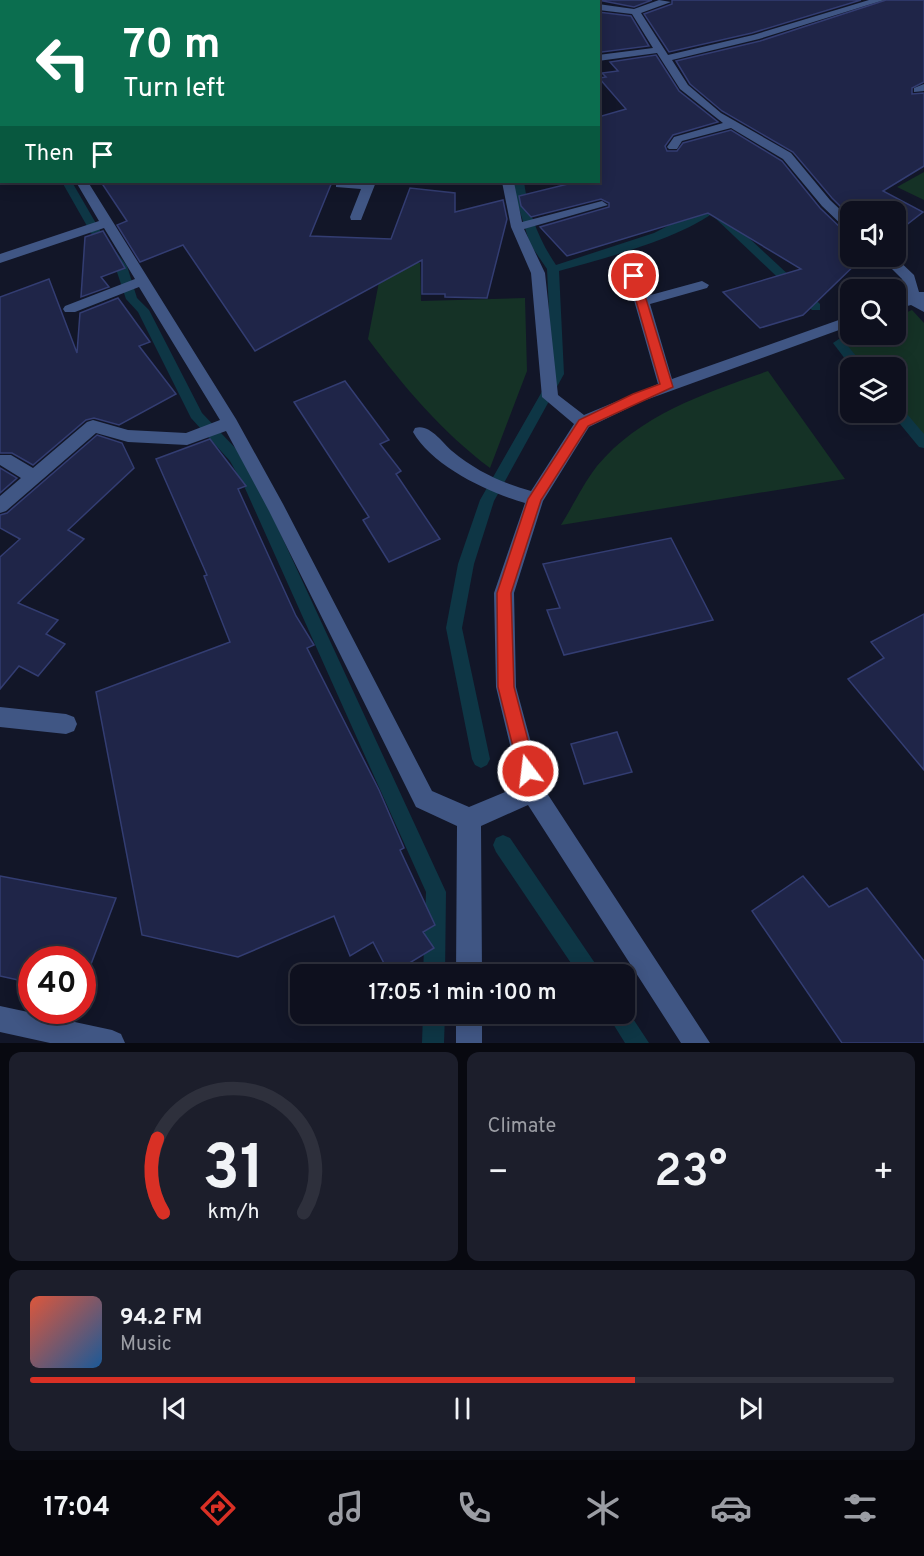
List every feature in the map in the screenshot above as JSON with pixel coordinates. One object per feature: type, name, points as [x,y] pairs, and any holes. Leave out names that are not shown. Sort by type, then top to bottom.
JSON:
[{"type":"street","points":[[600,58],[662,55],[756,37],[879,0]]},
{"type":"street","points":[[600,7],[635,12],[669,1]]},
{"type":"street","points":[[635,12],[684,87],[717,115],[787,156],[826,203],[840,216]]},
{"type":"street","points":[[673,147],[678,139],[734,124]]},
{"type":"street","points":[[83,183],[105,223],[231,423],[278,508],[424,799],[469,819],[533,792]]},
{"type":"street","points":[[508,183],[520,226],[538,273],[549,397],[583,423]]},
{"type":"street","points":[[340,184],[369,184],[356,217]]},
{"type":"street","points":[[520,226],[602,205]]},
{"type":"street","points":[[0,260],[105,223]]},
{"type":"street","points":[[897,267],[909,278],[920,300]]},
{"type":"street","points":[[634,276],[667,387]]},
{"type":"street","points":[[70,309],[142,281]]},
{"type":"street","points":[[641,302],[702,285]]},
{"type":"street","points":[[697,1043],[533,792],[506,687],[504,593],[534,499],[583,423],[637,397],[840,325]]},
{"type":"street","points":[[0,506],[93,426],[128,436],[187,439],[231,423]]},
{"type":"street","points":[[421,432],[451,462],[483,482],[534,499]]},
{"type":"street","points":[[5,460],[34,477]]},
{"type":"street","points":[[0,717],[66,724]]},
{"type":"street","points":[[469,819],[469,964]]},
{"type":"street","points":[[0,1019],[112,1043]]},
{"type":"street","points":[[469,1024],[469,1043]]},
{"type":"green space","points":[[924,172],[924,200],[897,187]]},
{"type":"green space","points":[[383,261],[420,263],[421,301],[525,298],[527,371],[490,468],[424,408],[368,339]]},
{"type":"green space","points":[[912,310],[924,323],[924,439],[906,417],[906,357],[857,357],[847,345],[906,345],[906,313]]},
{"type":"green space","points":[[768,371],[845,479],[561,525],[597,466],[633,432],[675,407]]},
{"type":"building","points":[[600,0],[600,0],[652,0],[634,7]]},
{"type":"building","points":[[672,0],[861,0],[752,33],[669,52],[644,14],[672,4]]},
{"type":"building","points":[[886,0],[924,0],[924,82],[912,88],[912,94],[924,93],[924,166],[883,191],[902,201],[840,201],[840,206],[793,152],[722,111],[690,84],[676,61],[760,41]]},
{"type":"building","points":[[600,12],[631,16],[649,46],[600,50]]},
{"type":"building","points":[[656,55],[679,91],[718,122],[673,135],[665,146],[667,151],[677,151],[683,143],[731,130],[782,161],[820,208],[840,227],[840,267],[853,267],[803,315],[760,328],[723,292],[801,269],[708,213],[567,256],[540,227],[609,207],[609,203],[601,199],[531,217],[521,206],[519,196],[572,183],[600,183],[600,116],[626,109],[600,78],[606,77],[602,73],[618,71],[610,62]]},
{"type":"building","points":[[102,183],[332,183],[310,236],[391,239],[410,188],[455,193],[455,212],[503,200],[507,219],[487,298],[422,294],[422,260],[255,351],[183,245],[140,262],[117,225],[127,221]]},
{"type":"building","points":[[906,203],[923,212],[906,225]]},
{"type":"building","points":[[103,231],[125,268],[101,277],[109,287],[81,297],[85,237]]},
{"type":"building","points":[[49,279],[77,353],[80,313],[118,298],[150,342],[139,346],[176,394],[119,425],[94,418],[86,420],[33,465],[12,453],[0,453],[0,297]]},
{"type":"building","points":[[345,381],[389,440],[380,444],[401,471],[396,474],[440,539],[389,562],[363,520],[369,517],[294,402]]},
{"type":"building","points":[[97,435],[122,443],[134,468],[68,530],[84,539],[18,603],[58,620],[46,634],[65,644],[38,676],[19,666],[0,689],[0,557],[20,539],[0,528],[0,515],[7,513]]},
{"type":"building","points":[[210,439],[246,486],[238,489],[296,616],[314,645],[307,648],[379,790],[404,848],[400,850],[435,925],[423,932],[434,948],[408,964],[384,964],[373,942],[350,956],[334,916],[238,957],[142,935],[96,692],[230,642],[204,576],[207,575],[156,459]]},
{"type":"building","points":[[0,468],[17,478],[0,493]]},
{"type":"building","points":[[671,538],[713,620],[564,655],[547,610],[560,608],[543,564]]},
{"type":"building","points":[[924,614],[924,770],[848,679],[884,658],[871,642]]},
{"type":"building","points":[[617,732],[632,772],[584,784],[571,744]]},
{"type":"building","points":[[0,876],[116,898],[96,951],[96,946],[18,946],[18,980],[0,976]]},
{"type":"building","points":[[803,876],[829,907],[867,888],[924,961],[924,1043],[842,1043],[752,911]]},
{"type":"waterway","points":[[68,183],[96,233],[121,266],[132,299],[143,310],[190,399],[196,415],[235,457],[251,485],[436,892],[434,964]]},
{"type":"waterway","points":[[519,183],[521,199],[536,244],[553,269]]},
{"type":"waterway","points":[[553,269],[658,236],[717,205]]},
{"type":"waterway","points":[[718,215],[816,307]]},
{"type":"waterway","points":[[481,759],[454,628],[466,564],[487,500],[558,374],[553,269]]},
{"type":"waterway","points":[[839,343],[851,357]]},
{"type":"waterway","points":[[906,422],[924,443]]},
{"type":"waterway","points":[[503,845],[584,964]]},
{"type":"waterway","points":[[433,1043],[434,1024]]},
{"type":"waterway","points":[[625,1024],[638,1043]]},
{"type":"route","points":[[528,771],[506,687],[504,593],[534,499],[583,423],[637,397],[667,387],[634,276]]}]
